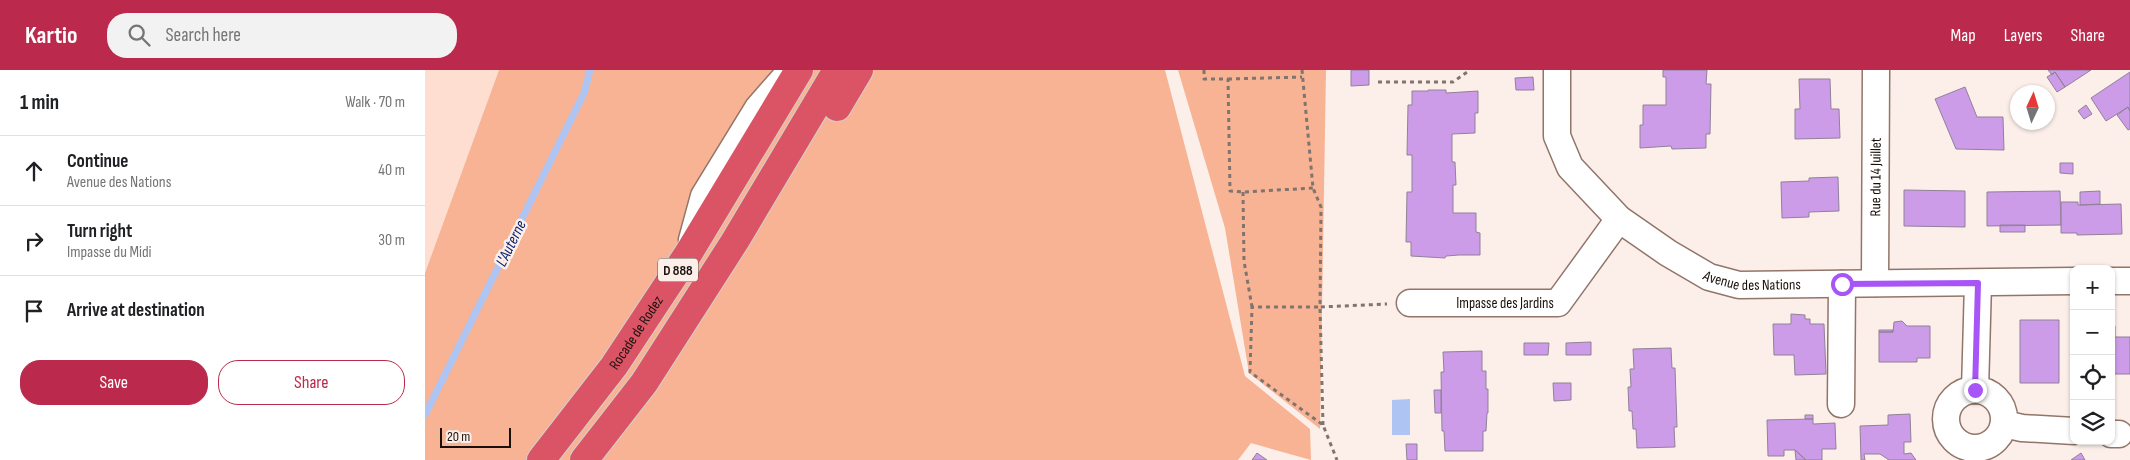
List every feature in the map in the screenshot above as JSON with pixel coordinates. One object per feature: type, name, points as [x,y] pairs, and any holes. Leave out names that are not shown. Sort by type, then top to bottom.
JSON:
[{"type":"highway","name":"Rocade de Rodez","points":[[541,460],[614,366],[688,254],[799,70]]},
{"type":"highway","name":"D 888","points":[[584,460],[644,383],[735,241],[837,70]]},
{"type":"highway","points":[[735,241],[779,196],[859,70]]},
{"type":"street","points":[[688,254],[704,196],[758,108],[791,70]]},
{"type":"street","name":"Avenue des Nations","points":[[1557,70],[1557,136],[1569,167],[1619,219],[1668,253],[1709,277],[1739,285],[2070,281]]},
{"type":"street","name":"Rue du 14 Juillet","points":[[1875,283],[1876,70]]},
{"type":"street","name":"Impasse des Jardins","points":[[1410,303],[1558,303],[1619,219]]},
{"type":"street","points":[[2115,281],[2130,281]]},
{"type":"street","points":[[1975,390],[1978,283]]},
{"type":"street","points":[[1841,404],[1842,284]]},
{"type":"street","points":[[1975,390],[1985,391],[2001,404],[2004,424],[2001,434],[1994,442],[1985,447],[1975,449],[1965,447],[1956,442],[1949,434],[1946,414],[1949,405],[1956,396],[1975,390]]},
{"type":"street","points":[[2004,424],[2022,428],[2070,431]]},
{"type":"path","points":[[1203,70],[1204,79],[1302,78]]},
{"type":"path","points":[[1302,70],[1313,188],[1321,207],[1320,307],[1323,425],[1337,460]]},
{"type":"path","points":[[1378,82],[1453,82],[1470,70]]},
{"type":"path","points":[[1228,79],[1230,191],[1313,188]]},
{"type":"path","points":[[1243,192],[1244,261],[1252,307],[1250,372],[1323,425]]},
{"type":"path","points":[[1252,307],[1320,307],[1410,303]]},
{"type":"shaded area","points":[[425,70],[499,70],[425,273]]},
{"type":"shaded area","points":[[499,70],[1165,70],[1245,376],[1310,429],[1311,460],[1251,443],[1238,460],[425,460],[425,273]]},
{"type":"shaded area","points":[[1178,70],[1326,70],[1320,429],[1249,373],[1225,228]]},
{"type":"water","points":[[1410,399],[1410,435],[1392,435],[1392,400]]},
{"type":"building","points":[[1351,70],[1369,70],[1369,85],[1351,86]]},
{"type":"building","points":[[1663,70],[1707,70],[1706,84],[1711,84],[1710,134],[1706,134],[1706,148],[1672,149],[1671,146],[1640,148],[1640,125],[1643,125],[1643,105],[1666,105],[1666,77],[1663,77]]},
{"type":"building","points":[[2048,70],[2091,70],[2065,87],[2055,72],[2052,75]]},
{"type":"building","points":[[2055,72],[2065,87],[2057,92],[2055,85],[2052,85],[2047,77]]},
{"type":"building","points":[[2130,72],[2130,111],[2128,107],[2106,121],[2091,98]]},
{"type":"building","points":[[1533,77],[1534,90],[1516,90],[1515,78]]},
{"type":"building","points":[[1799,79],[1830,79],[1831,109],[1839,109],[1840,138],[1795,139],[1795,109],[1800,109]]},
{"type":"building","points":[[1965,87],[1977,117],[2003,117],[2004,150],[1956,149],[1935,99]]},
{"type":"building","points":[[1446,90],[1446,93],[1478,91],[1478,113],[1475,113],[1475,133],[1452,134],[1452,162],[1455,162],[1456,185],[1453,185],[1453,213],[1476,213],[1476,232],[1480,233],[1480,255],[1446,256],[1445,258],[1411,256],[1411,242],[1406,242],[1407,192],[1412,192],[1412,155],[1407,155],[1408,105],[1412,105],[1412,91]]},
{"type":"building","points":[[2086,105],[2092,114],[2084,119],[2078,111]]},
{"type":"building","points":[[2128,107],[2130,111],[2130,129],[2128,130],[2117,115]]},
{"type":"building","points":[[2060,163],[2073,163],[2073,174],[2060,173]]},
{"type":"building","points":[[1838,177],[1839,211],[1809,212],[1809,217],[1782,218],[1781,182],[1809,181],[1809,178]]},
{"type":"building","points":[[1904,190],[1965,191],[1965,227],[1904,226]]},
{"type":"building","points":[[2060,191],[2061,225],[1987,226],[1987,192]]},
{"type":"building","points":[[2100,191],[2100,204],[2080,205],[2080,192]]},
{"type":"building","points":[[2061,202],[2078,202],[2078,205],[2121,204],[2122,234],[2077,235],[2077,233],[2061,233]]},
{"type":"building","points":[[2000,225],[2025,225],[2025,232],[2000,232]]},
{"type":"building","points":[[1791,314],[1805,315],[1805,319],[1810,319],[1810,324],[1824,324],[1826,374],[1795,375],[1794,355],[1774,355],[1773,324],[1791,324]]},
{"type":"building","points":[[2020,320],[2059,320],[2059,383],[2020,383]]},
{"type":"building","points":[[1902,321],[1907,326],[1930,326],[1930,358],[1917,358],[1917,362],[1879,362],[1879,332],[1893,332],[1894,322]]},
{"type":"building","points":[[1879,330],[1893,330],[1893,332],[1879,332]]},
{"type":"building","points":[[2115,337],[2130,337],[2130,374],[2115,374]]},
{"type":"building","points":[[1591,342],[1591,355],[1566,355],[1566,343]]},
{"type":"building","points":[[1524,343],[1549,343],[1548,355],[1524,355]]},
{"type":"building","points":[[1671,348],[1672,368],[1675,368],[1677,427],[1674,427],[1675,447],[1637,448],[1636,429],[1633,429],[1632,411],[1629,411],[1628,387],[1631,387],[1630,369],[1634,369],[1633,349]]},
{"type":"building","points":[[1482,351],[1482,371],[1486,371],[1486,389],[1488,389],[1488,413],[1486,431],[1483,431],[1483,451],[1445,451],[1444,431],[1442,431],[1441,372],[1444,372],[1443,352]]},
{"type":"building","points":[[1553,383],[1571,383],[1571,400],[1554,401]]},
{"type":"building","points":[[1434,390],[1441,390],[1441,413],[1435,413]]},
{"type":"building","points":[[1910,414],[1911,442],[1904,442],[1904,454],[1911,453],[1916,460],[1889,460],[1880,454],[1864,454],[1865,460],[1861,460],[1860,426],[1888,425],[1888,415]]},
{"type":"building","points":[[1805,415],[1813,415],[1813,419],[1805,419]]},
{"type":"building","points":[[1813,419],[1813,424],[1835,423],[1836,449],[1822,449],[1822,460],[1806,460],[1795,450],[1784,450],[1784,456],[1768,456],[1767,420]]},
{"type":"building","points":[[1406,444],[1417,444],[1417,460],[1407,460]]},
{"type":"building","points":[[1795,450],[1806,460],[1796,460]]},
{"type":"building","points":[[1257,453],[1267,460],[1252,460]]},
{"type":"building","points":[[2081,453],[2085,460],[2071,460]]},
{"type":"waterway","name":"L'Auterne","points":[[425,415],[584,93],[590,70]]},
{"type":"route","points":[[1842,284],[1978,283],[1975,390]]}]
